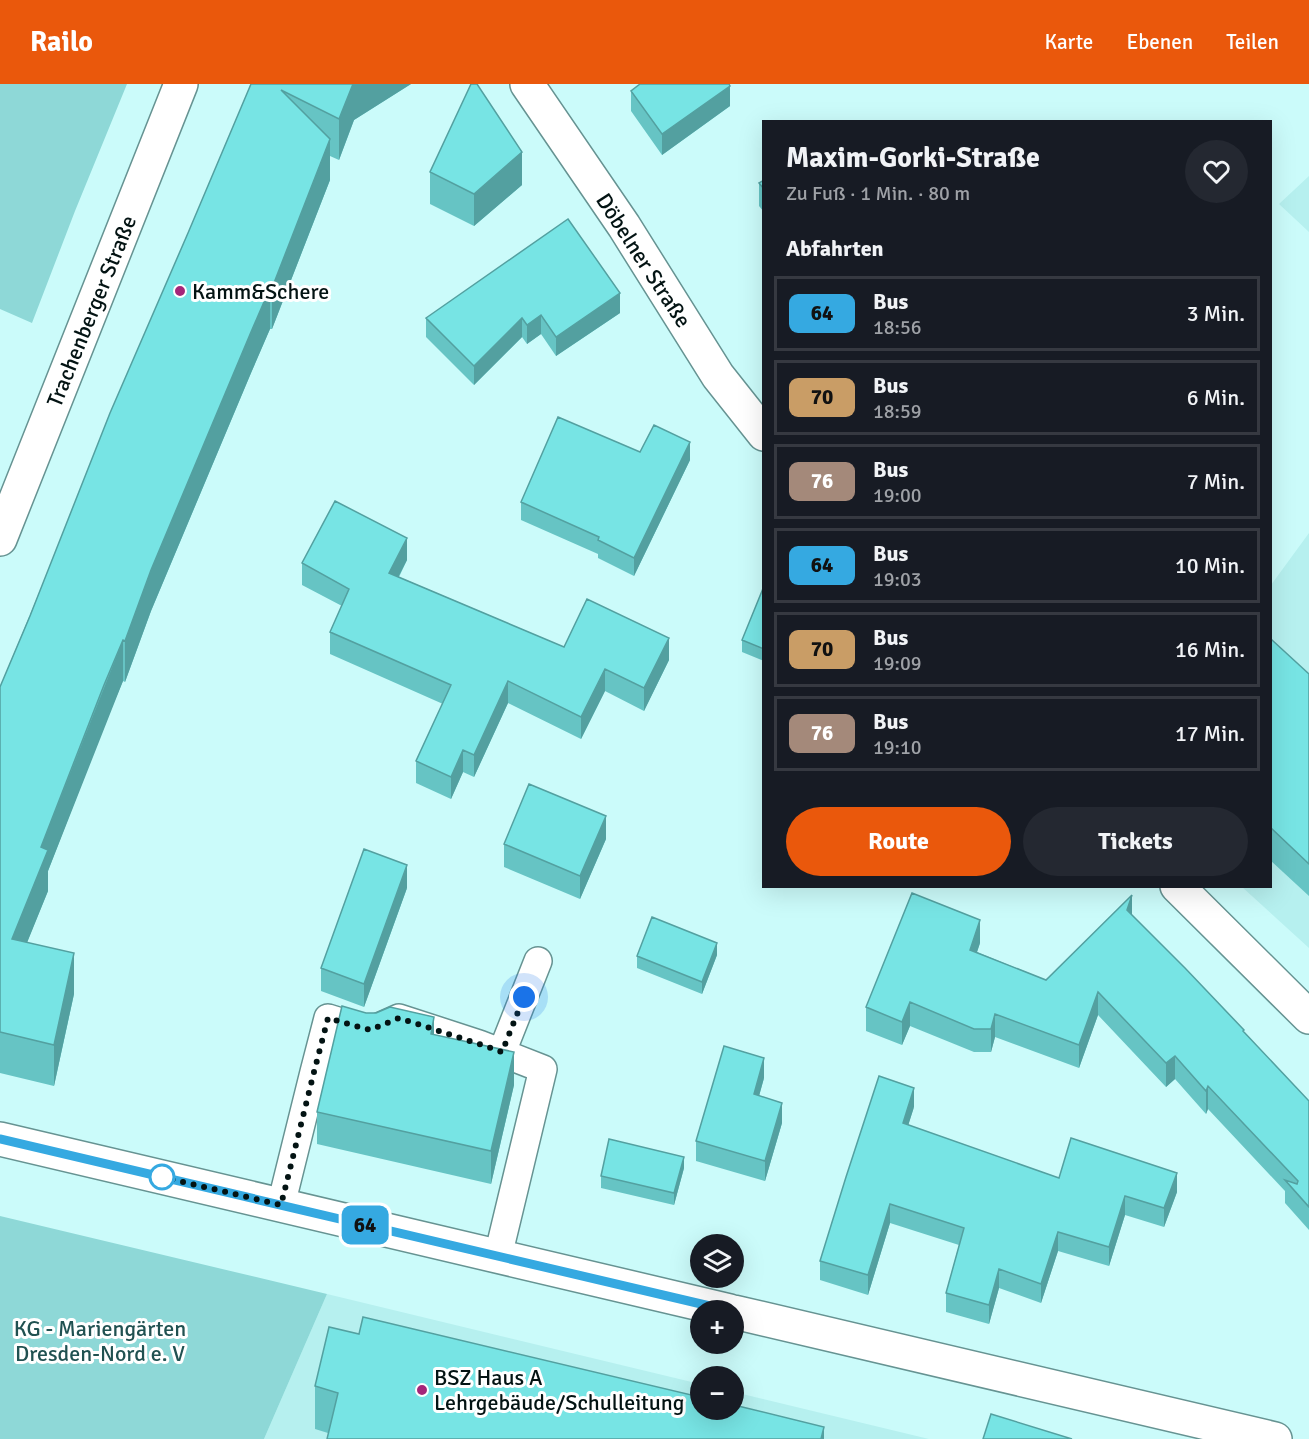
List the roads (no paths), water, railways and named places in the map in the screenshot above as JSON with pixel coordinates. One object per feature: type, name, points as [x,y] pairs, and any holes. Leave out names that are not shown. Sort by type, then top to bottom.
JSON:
[{"type":"street","name":"Trachenberger Straße","points":[[0,539],[182,84]]},
{"type":"street","name":"Döbelner Straße","points":[[527,84],[624,226],[718,376],[762,431]]},
{"type":"street","points":[[1179,888],[1309,1017]]},
{"type":"street","points":[[0,1139],[690,1301]]},
{"type":"street","points":[[744,1314],[1275,1439]]},
{"type":"lane","points":[[502,1052],[538,961]]},
{"type":"lane","points":[[281,1205],[328,1018],[370,1030],[399,1018],[502,1052],[543,1069],[498,1256]]},
{"type":"place","name":"Kamm&Schere","points":[[180,291]]},
{"type":"place","name":"BSZ Haus A Lehrgebäude/Schulleitung","points":[[422,1390]]},
{"type":"park label","name":"KG - Mariengärten Dresden-Nord e. V","points":[[100,1340]]}]
